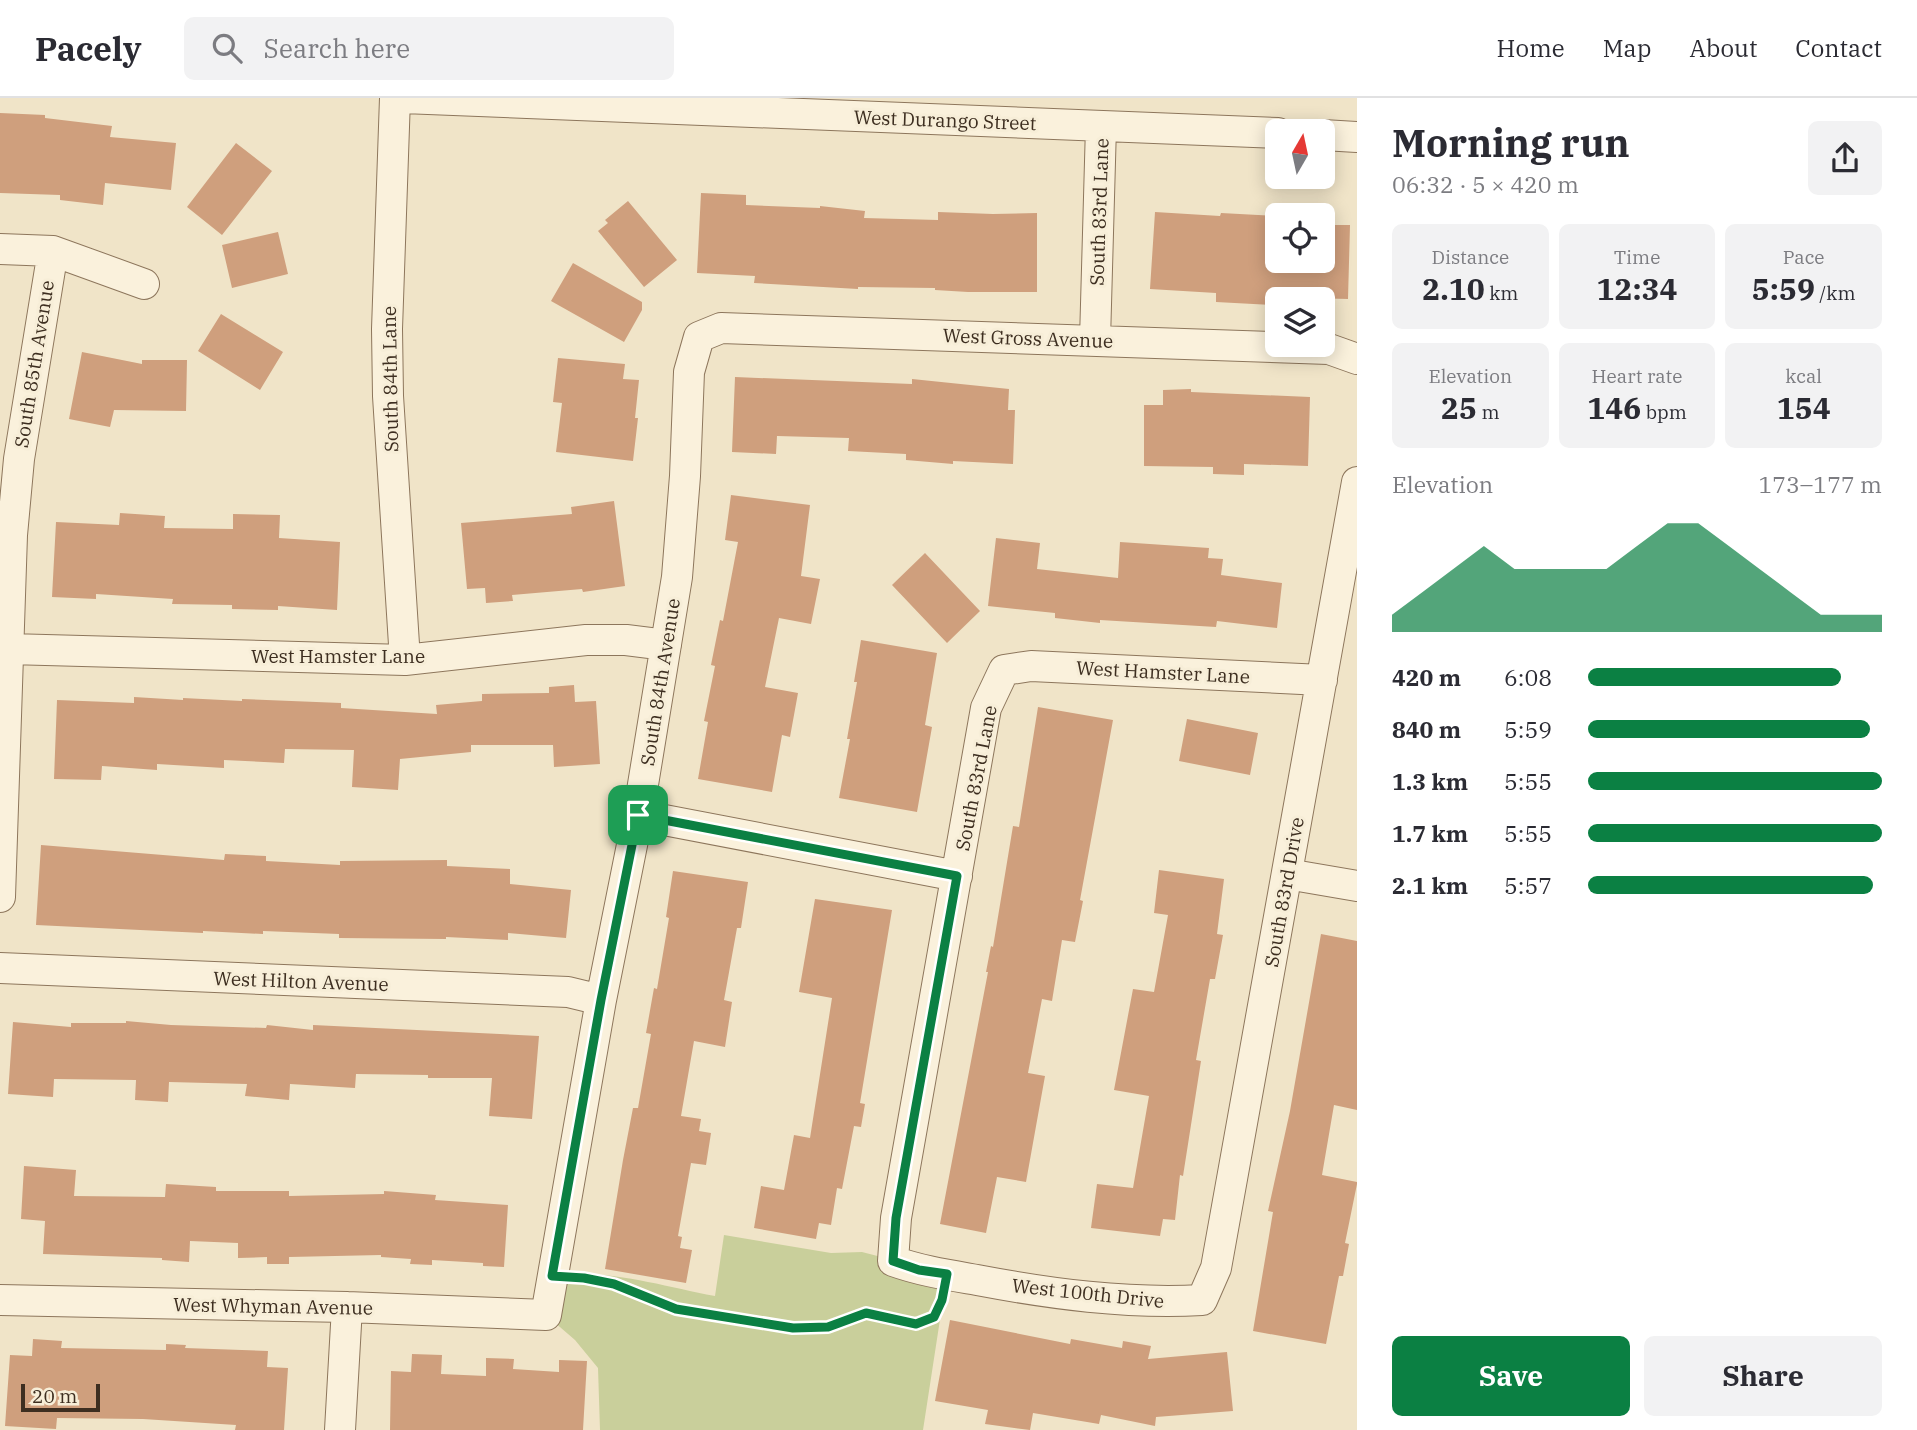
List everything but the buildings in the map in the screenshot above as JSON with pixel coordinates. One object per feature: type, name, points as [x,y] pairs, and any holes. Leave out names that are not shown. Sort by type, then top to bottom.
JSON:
[{"type":"street","name":"South 84th Lane","points":[[395,98],[387,329],[388,396],[405,660]]},
{"type":"street","name":"West Durango Street","points":[[403,98],[1265,132]]},
{"type":"street","name":"South 83rd Lane","points":[[1095,340],[1101,126]]},
{"type":"street","points":[[1335,135],[1357,136]]},
{"type":"street","points":[[0,249],[53,251],[144,284]]},
{"type":"street","name":"South 85th Avenue","points":[[0,897],[15,487],[53,251]]},
{"type":"street","name":"West Gross Avenue","points":[[699,337],[721,328],[1095,340],[1329,349],[1357,359]]},
{"type":"street","name":"South 84th Avenue","points":[[546,1315],[601,1000],[638,815],[677,577],[689,373],[699,337]]},
{"type":"street","name":"South 83rd Drive","points":[[1202,1300],[1216,1268],[1357,481]]},
{"type":"street","name":"West Hamster Lane","points":[[9,649],[405,660],[586,640],[626,640],[666,645]]},
{"type":"street","name":"West Hamster Lane","points":[[1004,670],[1031,666],[1322,680]]},
{"type":"street","name":"South 83rd Lane","points":[[893,1261],[896,1218],[986,708],[1004,670]]},
{"type":"street","points":[[638,815],[957,876]]},
{"type":"street","points":[[1287,874],[1357,886]]},
{"type":"street","name":"West Hilton Avenue","points":[[0,968],[568,992],[601,1000]]},
{"type":"street","name":"West 100th Drive","points":[[893,1261],[919,1270],[1043,1293],[1162,1302],[1202,1300]]},
{"type":"street","name":"West Whyman Avenue","points":[[0,1300],[347,1307],[546,1315]]},
{"type":"street","points":[[340,1430],[347,1307]]},
{"type":"path","points":[[552,1276],[584,1278],[614,1284],[676,1309],[793,1328],[828,1327],[866,1313],[916,1324],[934,1317],[942,1300],[947,1274]]},
{"type":"green space","points":[[724,1235],[831,1253],[862,1252],[947,1274],[923,1430],[600,1430],[598,1368],[575,1340],[546,1315],[552,1276],[614,1276],[715,1296]]},
{"type":"route","points":[[638,815],[957,876],[896,1218],[893,1261],[919,1270],[947,1274],[942,1300],[934,1317],[916,1324],[866,1313],[828,1327],[793,1328],[676,1309],[614,1284],[584,1278],[552,1276],[601,1000],[638,815]]}]
